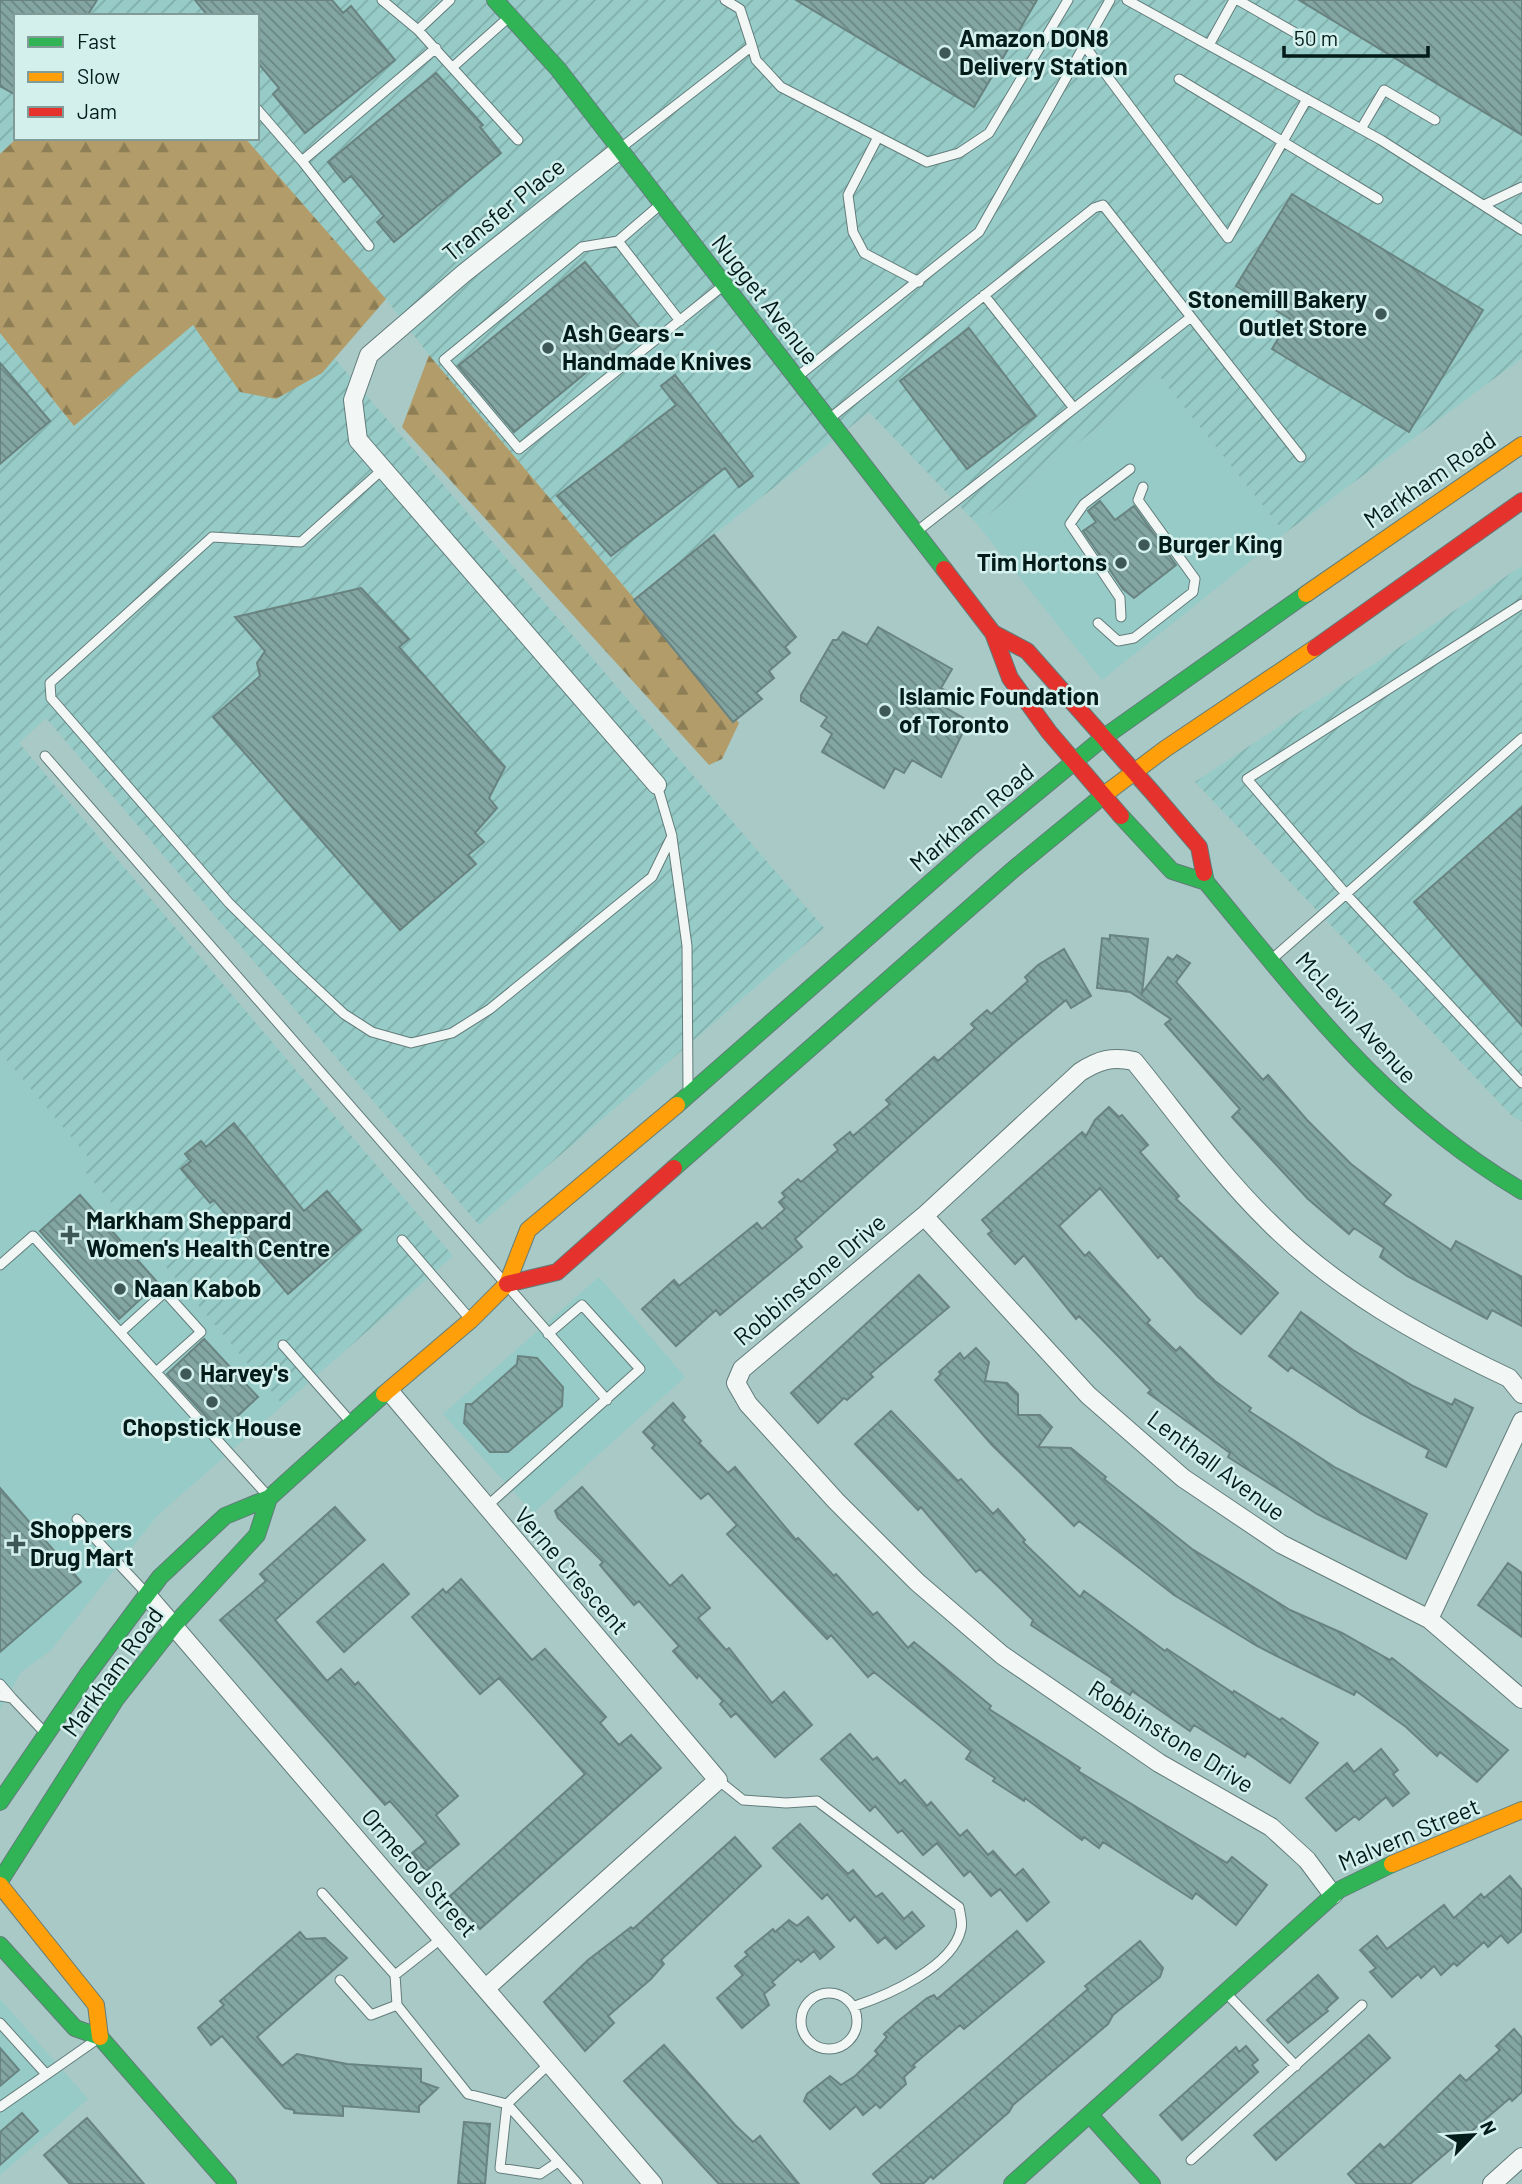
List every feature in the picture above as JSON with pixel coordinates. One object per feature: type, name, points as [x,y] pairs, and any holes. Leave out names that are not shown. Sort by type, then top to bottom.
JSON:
[{"type":"main road","name":"Nugget Avenue","points":[[495,0],[558,69],[993,633],[1010,678],[1103,796]]},
{"type":"main road","name":"Markham Road","points":[[0,1802],[160,1577],[225,1516],[269,1498],[471,1320],[507,1284],[528,1230],[688,1095],[972,846],[1103,738],[1224,650],[1522,445]]},
{"type":"main road","points":[[507,1284],[557,1272],[1005,876],[1133,772],[1247,697],[1522,501]]},
{"type":"main road","name":"Nugget Avenue","points":[[993,633],[1027,651],[1133,772]]},
{"type":"main road","name":"McLevin Avenue","points":[[1133,772],[1199,847],[1206,882],[1363,1066],[1432,1130],[1502,1181],[1522,1191]]},
{"type":"main road","points":[[1103,796],[1172,871],[1206,882]]},
{"type":"main road","name":"Markham Road","points":[[0,1883],[116,1699],[174,1624],[257,1535],[269,1498]]},
{"type":"main road","name":"Malvern Street","points":[[1012,2184],[1333,1895],[1377,1870],[1522,1810]]},
{"type":"main road","points":[[0,1883],[96,2005],[100,2037]]},
{"type":"main road","points":[[0,1945],[75,2028],[100,2037],[228,2184]]},
{"type":"main road","points":[[1090,2115],[1152,2184]]},
{"type":"street","name":"Transfer Place","points":[[619,150],[421,309],[369,355],[353,400],[358,440],[587,701],[657,785]]},
{"type":"street","name":"Robbinstone Drive","points":[[1333,1895],[1307,1860],[1271,1827],[1147,1756],[1002,1655],[917,1582],[835,1502],[748,1404],[736,1383],[742,1369],[924,1216],[1080,1072],[1108,1058],[1135,1061],[1220,1168],[1268,1222],[1296,1246],[1388,1316],[1509,1378],[1522,1394]]},
{"type":"street","name":"Lenthall Avenue","points":[[924,1216],[1088,1395],[1183,1478],[1281,1545],[1429,1619],[1522,1699]]},
{"type":"street","name":"Verne Crescent","points":[[390,1392],[485,1508],[718,1780]]},
{"type":"street","points":[[1429,1619],[1522,1422]]},
{"type":"street","name":"Ormerod Street","points":[[147,1595],[486,1988],[548,2065],[653,2184]]},
{"type":"street","points":[[486,1988],[718,1780]]},
{"type":"street","points":[[1492,2184],[1522,2157]]},
{"type":"lane","points":[[382,0],[418,30],[454,66],[517,140]]},
{"type":"lane","points":[[418,30],[450,0]]},
{"type":"lane","points":[[725,0],[740,9],[757,60],[781,87],[926,162],[959,153],[989,133],[1068,0]]},
{"type":"lane","points":[[796,378],[978,232],[1110,0]]},
{"type":"lane","points":[[1127,0],[1142,4],[1209,45],[1362,129],[1522,230]]},
{"type":"lane","points":[[1209,45],[1236,0],[1306,40]]},
{"type":"lane","points":[[454,66],[510,16]]},
{"type":"lane","points":[[1084,45],[1228,238],[1307,99]]},
{"type":"lane","points":[[619,150],[752,46]]},
{"type":"lane","points":[[302,161],[436,48]]},
{"type":"lane","points":[[1179,79],[1378,199]]},
{"type":"lane","points":[[1362,129],[1384,90],[1434,120]]},
{"type":"lane","points":[[259,111],[369,246]]},
{"type":"lane","points":[[878,137],[848,195],[853,232],[864,253],[919,282]]},
{"type":"lane","points":[[1484,205],[1522,187]]},
{"type":"lane","points":[[662,203],[618,241],[582,247],[444,360],[519,449],[724,285]]},
{"type":"lane","points":[[828,419],[1094,208],[1103,205],[1301,457]]},
{"type":"lane","points":[[618,241],[680,321]]},
{"type":"lane","points":[[984,295],[1073,407]]},
{"type":"lane","points":[[915,533],[1191,317]]},
{"type":"lane","points":[[1121,617],[1120,598],[1070,524],[1084,504],[1130,469]]},
{"type":"lane","points":[[382,470],[301,542],[212,537],[50,683],[51,698],[229,903],[297,970],[344,1014],[363,1026],[411,1043],[452,1033],[490,1009],[652,877],[672,836]]},
{"type":"lane","points":[[1098,623],[1118,641],[1134,638],[1193,593],[1195,579],[1138,500],[1143,486]]},
{"type":"lane","points":[[1522,604],[1247,779],[1346,894],[1522,1083]]},
{"type":"lane","points":[[1272,959],[1522,738]]},
{"type":"lane","points":[[45,756],[607,1400]]},
{"type":"lane","points":[[657,785],[672,836],[687,946],[688,1095]]},
{"type":"lane","points":[[0,1265],[33,1236],[269,1498]]},
{"type":"lane","points":[[401,1240],[471,1320]]},
{"type":"lane","points":[[121,1332],[165,1292],[201,1332],[156,1372]]},
{"type":"lane","points":[[485,1508],[640,1369],[582,1305],[548,1334]]},
{"type":"lane","points":[[283,1345],[351,1423]]},
{"type":"lane","points":[[78,1519],[147,1595]]},
{"type":"lane","points":[[0,1684],[47,1734]]},
{"type":"lane","points":[[0,1696],[12,1698]]},
{"type":"lane","name":"Verne Crescent","points":[[718,1780],[743,1800],[786,1803],[817,1801],[959,1907],[962,1927],[954,1946],[928,1970],[884,1996],[855,2006]]},
{"type":"lane","points":[[323,1893],[395,1976],[397,2005],[468,2094],[507,2104],[578,2184]]},
{"type":"lane","points":[[395,1976],[442,1938]]},
{"type":"lane","points":[[340,1980],[371,2015],[397,2005]]},
{"type":"lane","points":[[819,1993],[839,1993],[855,2006],[858,2026],[848,2043],[828,2050],[810,2043],[800,2025],[803,2006],[819,1993]]},
{"type":"lane","points":[[1225,1993],[1296,2066]]},
{"type":"lane","points":[[1191,2160],[1362,2006]]},
{"type":"lane","points":[[0,2023],[46,2074]]},
{"type":"lane","points":[[0,2107],[100,2037]]},
{"type":"lane","points":[[548,2065],[507,2104],[500,2168],[540,2174],[558,2162]]},
{"type":"shaded area","points":[[0,0],[1522,0],[1522,358],[1285,533],[1160,377],[977,524],[869,412],[634,598],[429,355],[386,299],[247,140],[259,140],[259,14],[14,14],[15,140],[0,154]]},
{"type":"shaded area","points":[[251,261],[824,928],[479,1225],[46,718],[19,743],[453,1256],[283,1405],[83,1169],[89,1158],[0,1052],[0,333],[68,419]]},
{"type":"shaded area","points":[[1160,377],[1285,533],[1102,680],[977,524]]},
{"type":"shaded area","points":[[1522,566],[1522,1121],[1513,1117],[1195,782]]},
{"type":"shaded area","points":[[0,1052],[90,1158],[83,1169],[283,1405],[157,1516],[51,1650],[21,1672],[0,1709]]},
{"type":"shaded area","points":[[599,1277],[685,1377],[533,1513],[443,1414]]},
{"type":"shaded area","points":[[0,1999],[88,2099],[0,2175]]},
{"type":"green space","points":[[15,140],[247,140],[386,299],[322,373],[276,399],[240,392],[193,325],[74,426],[0,333],[0,154]]},
{"type":"green space","points":[[429,355],[739,723],[722,759],[709,765],[402,427]]},
{"type":"building","points":[[0,0],[97,0],[88,14],[14,14],[14,94],[0,86]]},
{"type":"building","points":[[195,0],[332,0],[343,13],[351,6],[395,60],[305,133],[273,94],[279,88],[259,64],[259,14],[206,14]]},
{"type":"building","name":"Amazon DON8 Delivery Station","points":[[796,0],[1037,0],[974,107]]},
{"type":"building","points":[[1299,0],[1522,0],[1522,135]]},
{"type":"building","points":[[436,73],[483,125],[480,127],[501,153],[394,242],[377,222],[384,216],[351,176],[344,182],[328,162]]},
{"type":"building","name":"Stonemill Bakery Outlet Store","points":[[1292,194],[1483,310],[1409,432],[1272,349],[1290,319],[1236,286]]},
{"type":"building","name":"Ash Gears - Handmade Knives","points":[[585,262],[640,328],[514,432],[458,366]]},
{"type":"building","points":[[969,328],[1036,416],[967,469],[900,381]]},
{"type":"building","points":[[0,363],[50,421],[0,464]]},
{"type":"building","points":[[675,375],[753,476],[739,487],[725,468],[611,556],[557,496],[676,405],[661,386]]},
{"type":"building","points":[[1100,501],[1115,520],[1134,506],[1176,565],[1134,598],[1123,589],[1083,531],[1096,522],[1088,511]]},
{"type":"building","points":[[714,535],[796,637],[785,647],[790,653],[769,671],[774,678],[756,693],[762,699],[733,722],[634,600]]},
{"type":"building","points":[[361,588],[409,639],[399,647],[505,767],[489,798],[497,808],[475,833],[484,842],[468,855],[476,864],[400,930],[213,717],[260,676],[257,663],[265,651],[235,617]]},
{"type":"building","name":"Islamic Foundation of Toronto","points":[[878,627],[952,669],[941,688],[950,693],[943,706],[972,723],[964,730],[941,777],[912,760],[904,773],[895,768],[884,788],[822,752],[832,734],[821,726],[827,717],[801,701],[801,695],[833,640],[837,640],[843,632],[867,645]]},
{"type":"building","points":[[1522,807],[1522,1026],[1414,902]]},
{"type":"building","points":[[1110,935],[1148,939],[1142,993],[1168,957],[1173,960],[1177,955],[1190,963],[1176,982],[1263,1080],[1268,1075],[1307,1120],[1351,1164],[1391,1195],[1383,1204],[1451,1250],[1456,1241],[1522,1277],[1522,1326],[1492,1310],[1487,1319],[1407,1276],[1380,1257],[1384,1248],[1354,1228],[1349,1234],[1308,1199],[1232,1117],[1240,1109],[1165,1024],[1171,1019],[1130,992],[1097,988],[1102,938],[1110,939]]},
{"type":"building","points":[[1064,949],[1091,996],[1071,1008],[1066,1000],[1015,1042],[795,1239],[802,1247],[720,1315],[716,1310],[676,1346],[642,1309],[674,1280],[679,1286],[757,1223],[762,1229],[785,1209],[779,1202],[785,1197],[782,1193],[798,1179],[801,1182],[838,1150],[834,1145],[850,1132],[853,1136],[890,1104],[886,1100],[934,1057],[938,1061],[975,1028],[971,1024],[987,1010],[991,1014],[1028,981],[1025,977],[1038,965]]},
{"type":"building","points":[[1109,1107],[1119,1117],[1122,1115],[1148,1145],[1140,1152],[1179,1196],[1176,1199],[1278,1293],[1241,1334],[1198,1297],[1161,1255],[1158,1258],[1100,1188],[1059,1226],[1085,1256],[1089,1252],[1150,1320],[1147,1323],[1176,1351],[1180,1347],[1215,1381],[1251,1408],[1249,1411],[1336,1468],[1427,1514],[1406,1559],[1317,1514],[1228,1457],[1230,1453],[1148,1393],[1151,1390],[1079,1316],[1076,1319],[1024,1255],[1015,1264],[988,1234],[992,1231],[982,1220],[1082,1132],[1086,1136],[1095,1120]]},
{"type":"building","points":[[234,1123],[304,1211],[327,1191],[361,1230],[288,1294],[254,1254],[257,1251],[214,1200],[210,1203],[181,1169],[191,1161],[185,1154],[201,1141],[206,1147]]},
{"type":"building","points":[[80,1195],[158,1283],[119,1319],[40,1231]]},
{"type":"building","points":[[919,1275],[949,1307],[870,1374],[873,1377],[847,1400],[844,1398],[818,1423],[791,1393]]},
{"type":"building","points":[[1301,1312],[1353,1350],[1413,1386],[1452,1405],[1455,1399],[1473,1408],[1446,1467],[1426,1457],[1429,1450],[1360,1413],[1291,1367],[1288,1371],[1269,1356]]},
{"type":"building","points":[[204,1339],[258,1397],[220,1432],[167,1374]]},
{"type":"building","points":[[976,1348],[989,1362],[985,1381],[1007,1383],[1018,1394],[1018,1415],[1040,1415],[1052,1427],[1038,1447],[1071,1448],[1106,1477],[1104,1479],[1192,1549],[1290,1610],[1342,1633],[1390,1660],[1392,1658],[1508,1750],[1477,1782],[1440,1752],[1437,1756],[1406,1727],[1356,1691],[1354,1695],[1257,1646],[1174,1595],[1079,1521],[1074,1526],[992,1445],[935,1380],[941,1374],[939,1372],[960,1353],[964,1359]]},
{"type":"building","points":[[518,1356],[537,1358],[563,1387],[562,1406],[508,1452],[490,1452],[464,1423],[466,1404],[472,1404],[517,1364]]},
{"type":"building","points":[[673,1403],[685,1417],[682,1420],[701,1441],[699,1443],[728,1473],[735,1467],[796,1540],[798,1538],[834,1576],[836,1574],[873,1615],[877,1612],[908,1648],[914,1642],[991,1706],[989,1709],[1080,1768],[1078,1771],[1227,1863],[1232,1857],[1267,1885],[1236,1925],[1196,1893],[1192,1899],[1103,1842],[1099,1848],[1084,1837],[1082,1840],[1025,1798],[1024,1801],[993,1781],[995,1778],[966,1759],[971,1751],[874,1672],[868,1677],[831,1635],[827,1639],[727,1534],[737,1525],[708,1493],[701,1499],[652,1448],[655,1445],[643,1432]]},
{"type":"building","points":[[891,1411],[993,1514],[998,1509],[1025,1540],[1023,1542],[1080,1597],[1084,1591],[1165,1651],[1167,1649],[1233,1693],[1234,1691],[1280,1720],[1282,1718],[1318,1743],[1290,1783],[1247,1753],[1245,1757],[1194,1725],[1190,1731],[1132,1691],[1130,1695],[1111,1682],[1113,1679],[1031,1625],[1033,1620],[980,1569],[976,1572],[921,1507],[918,1510],[855,1444]]},
{"type":"building","points":[[582,1487],[670,1586],[682,1575],[710,1608],[698,1618],[726,1650],[729,1648],[772,1703],[784,1692],[812,1725],[775,1757],[736,1713],[731,1717],[720,1704],[723,1701],[699,1675],[697,1678],[673,1651],[679,1646],[639,1601],[634,1605],[600,1565],[603,1562],[558,1518],[555,1511]]},
{"type":"building","points":[[0,1488],[81,1582],[0,1652]]},
{"type":"building","points":[[335,1507],[365,1540],[275,1620],[327,1681],[341,1669],[355,1685],[358,1682],[458,1796],[436,1815],[459,1844],[426,1871],[412,1853],[426,1842],[390,1801],[385,1805],[220,1620],[266,1581],[260,1574]]},
{"type":"building","points":[[1508,1563],[1522,1573],[1522,1637],[1478,1605]]},
{"type":"building","points":[[383,1564],[409,1594],[344,1652],[317,1622]]},
{"type":"building","points":[[461,1579],[532,1660],[545,1649],[606,1717],[600,1723],[619,1745],[631,1735],[661,1768],[480,1929],[450,1896],[585,1774],[499,1678],[480,1694],[412,1617],[443,1589],[446,1593]]},
{"type":"building","points":[[850,1734],[873,1760],[877,1757],[900,1784],[905,1780],[927,1806],[931,1802],[960,1836],[967,1830],[988,1855],[993,1851],[1015,1876],[1023,1869],[1049,1902],[1027,1921],[1000,1889],[991,1896],[970,1871],[964,1876],[937,1843],[923,1855],[902,1830],[898,1833],[875,1806],[870,1811],[821,1759]]},
{"type":"building","points":[[1381,1749],[1398,1770],[1393,1774],[1409,1793],[1393,1806],[1386,1797],[1359,1820],[1355,1816],[1336,1831],[1306,1798],[1347,1763],[1354,1772]]},
{"type":"building","points":[[800,1824],[848,1874],[853,1870],[876,1897],[882,1893],[904,1919],[912,1912],[924,1926],[896,1949],[885,1937],[878,1943],[855,1916],[850,1921],[827,1894],[822,1899],[773,1848]]},
{"type":"building","points":[[735,1837],[761,1866],[661,1960],[664,1964],[651,1979],[608,2016],[614,2023],[585,2051],[544,2002],[588,1960],[631,1927],[633,1929]]},
{"type":"building","points":[[1510,1876],[1522,1890],[1522,1931],[1508,1943],[1501,1935],[1488,1947],[1484,1942],[1457,1966],[1454,1963],[1441,1975],[1434,1966],[1421,1978],[1418,1974],[1392,1997],[1370,1972],[1376,1968],[1360,1950],[1377,1936],[1387,1949],[1444,1905],[1454,1918],[1481,1894],[1484,1898]]},
{"type":"building","points":[[808,1917],[834,1947],[820,1959],[814,1951],[801,1962],[798,1959],[772,1982],[775,1985],[764,1994],[769,2005],[742,2028],[717,1998],[743,1975],[735,1966],[748,1955],[745,1952],[773,1929],[775,1932],[789,1920],[797,1926]]},
{"type":"building","points":[[1017,1931],[1044,1962],[964,2029],[960,2025],[913,2065],[915,2067],[904,2077],[906,2084],[880,2108],[876,2104],[863,2115],[856,2106],[830,2129],[804,2101],[807,2094],[830,2076],[841,2085],[855,2076],[878,2054],[875,2051],[887,2037],[884,2034],[897,2022],[927,1998],[934,1995],[937,1999]]},
{"type":"building","points":[[300,1932],[306,1939],[325,1938],[347,1958],[257,2037],[282,2066],[297,2054],[347,2064],[421,2069],[421,2082],[438,2088],[419,2106],[419,2112],[343,2106],[343,2116],[294,2113],[294,2110],[285,2108],[222,2036],[211,2045],[198,2028],[224,2005],[220,2001]]},
{"type":"building","points":[[1140,1941],[1163,1968],[1160,1977],[1113,2015],[1108,2024],[1013,2105],[1009,2112],[933,2179],[931,2176],[923,2184],[882,2184],[873,2174],[1088,1989],[1085,1986]]},
{"type":"building","points":[[1318,1975],[1338,1998],[1326,2009],[1328,2011],[1288,2043],[1267,2020]]},
{"type":"building","points":[[1514,2029],[1522,2038],[1522,2092],[1512,2101],[1510,2098],[1410,2184],[1357,2184],[1348,2174],[1380,2144],[1384,2148],[1460,2075],[1466,2081],[1500,2050],[1496,2046]]},
{"type":"building","points":[[1369,2035],[1390,2058],[1276,2160],[1254,2135]]},
{"type":"building","points":[[664,2045],[735,2125],[753,2142],[760,2136],[799,2184],[719,2184],[624,2081]]},
{"type":"building","points":[[1246,2046],[1258,2060],[1252,2065],[1258,2072],[1182,2140],[1160,2115],[1236,2047],[1239,2052]]},
{"type":"building","points":[[0,2048],[19,2070],[0,2086]]},
{"type":"building","points":[[22,2113],[38,2131],[0,2165],[0,2132]]},
{"type":"building","points":[[87,2118],[144,2184],[70,2184],[44,2155]]},
{"type":"building","points":[[464,2122],[490,2124],[485,2184],[458,2184]]},
{"type":"traffic: fast","points":[[495,0],[558,69],[944,569]]},
{"type":"traffic: fast","points":[[677,1105],[972,846],[1103,738],[1306,594]]},
{"type":"traffic: fast","points":[[674,1168],[1015,868],[1105,794]]},
{"type":"traffic: fast","points":[[1121,816],[1172,871],[1206,882]]},
{"type":"traffic: fast","points":[[1204,873],[1206,882],[1278,970],[1350,1051],[1429,1125],[1473,1159],[1522,1191]]},
{"type":"traffic: fast","points":[[0,1802],[87,1675],[160,1577],[225,1516],[269,1498],[384,1394]]},
{"type":"traffic: fast","points":[[0,1881],[116,1699],[175,1624],[257,1535],[269,1498]]},
{"type":"traffic: fast","points":[[1012,2184],[1339,1890],[1392,1864]]},
{"type":"traffic: fast","points":[[0,1945],[75,2028],[100,2037],[228,2184]]},
{"type":"traffic: fast","points":[[1090,2115],[1152,2184]]},
{"type":"traffic: slow","points":[[1306,594],[1522,445]]},
{"type":"traffic: slow","points":[[1105,794],[1165,749],[1315,648]]},
{"type":"traffic: slow","points":[[384,1394],[471,1320],[507,1284],[528,1230],[677,1105]]},
{"type":"traffic: slow","points":[[1392,1864],[1522,1810]]},
{"type":"traffic: slow","points":[[0,1885],[96,2005],[100,2037]]},
{"type":"traffic: jam","points":[[1315,648],[1522,501]]},
{"type":"traffic: jam","points":[[944,569],[993,633],[1010,678],[1049,732],[1121,816]]},
{"type":"traffic: jam","points":[[993,633],[1027,651],[1153,793],[1199,847],[1204,873]]},
{"type":"traffic: jam","points":[[507,1284],[557,1272],[674,1168]]},
{"type":"place","name":"Amazon DON8 Delivery Station","points":[[945,53]]},
{"type":"place","name":"Stonemill Bakery Outlet Store","points":[[1381,314]]},
{"type":"place","name":"Ash Gears - Handmade Knives","points":[[548,348]]},
{"type":"place","name":"Burger King","points":[[1144,545]]},
{"type":"place","name":"Tim Hortons","points":[[1121,563]]},
{"type":"place","name":"Islamic Foundation of Toronto","points":[[885,711]]},
{"type":"place","name":"Markham Sheppard Women's Health Centre","points":[[70,1235]]},
{"type":"place","name":"Naan Kabob","points":[[120,1289]]},
{"type":"place","name":"Harvey's","points":[[186,1374]]},
{"type":"place","name":"Chopstick House","points":[[212,1402]]},
{"type":"place","name":"Shoppers Drug Mart","points":[[16,1544]]}]
